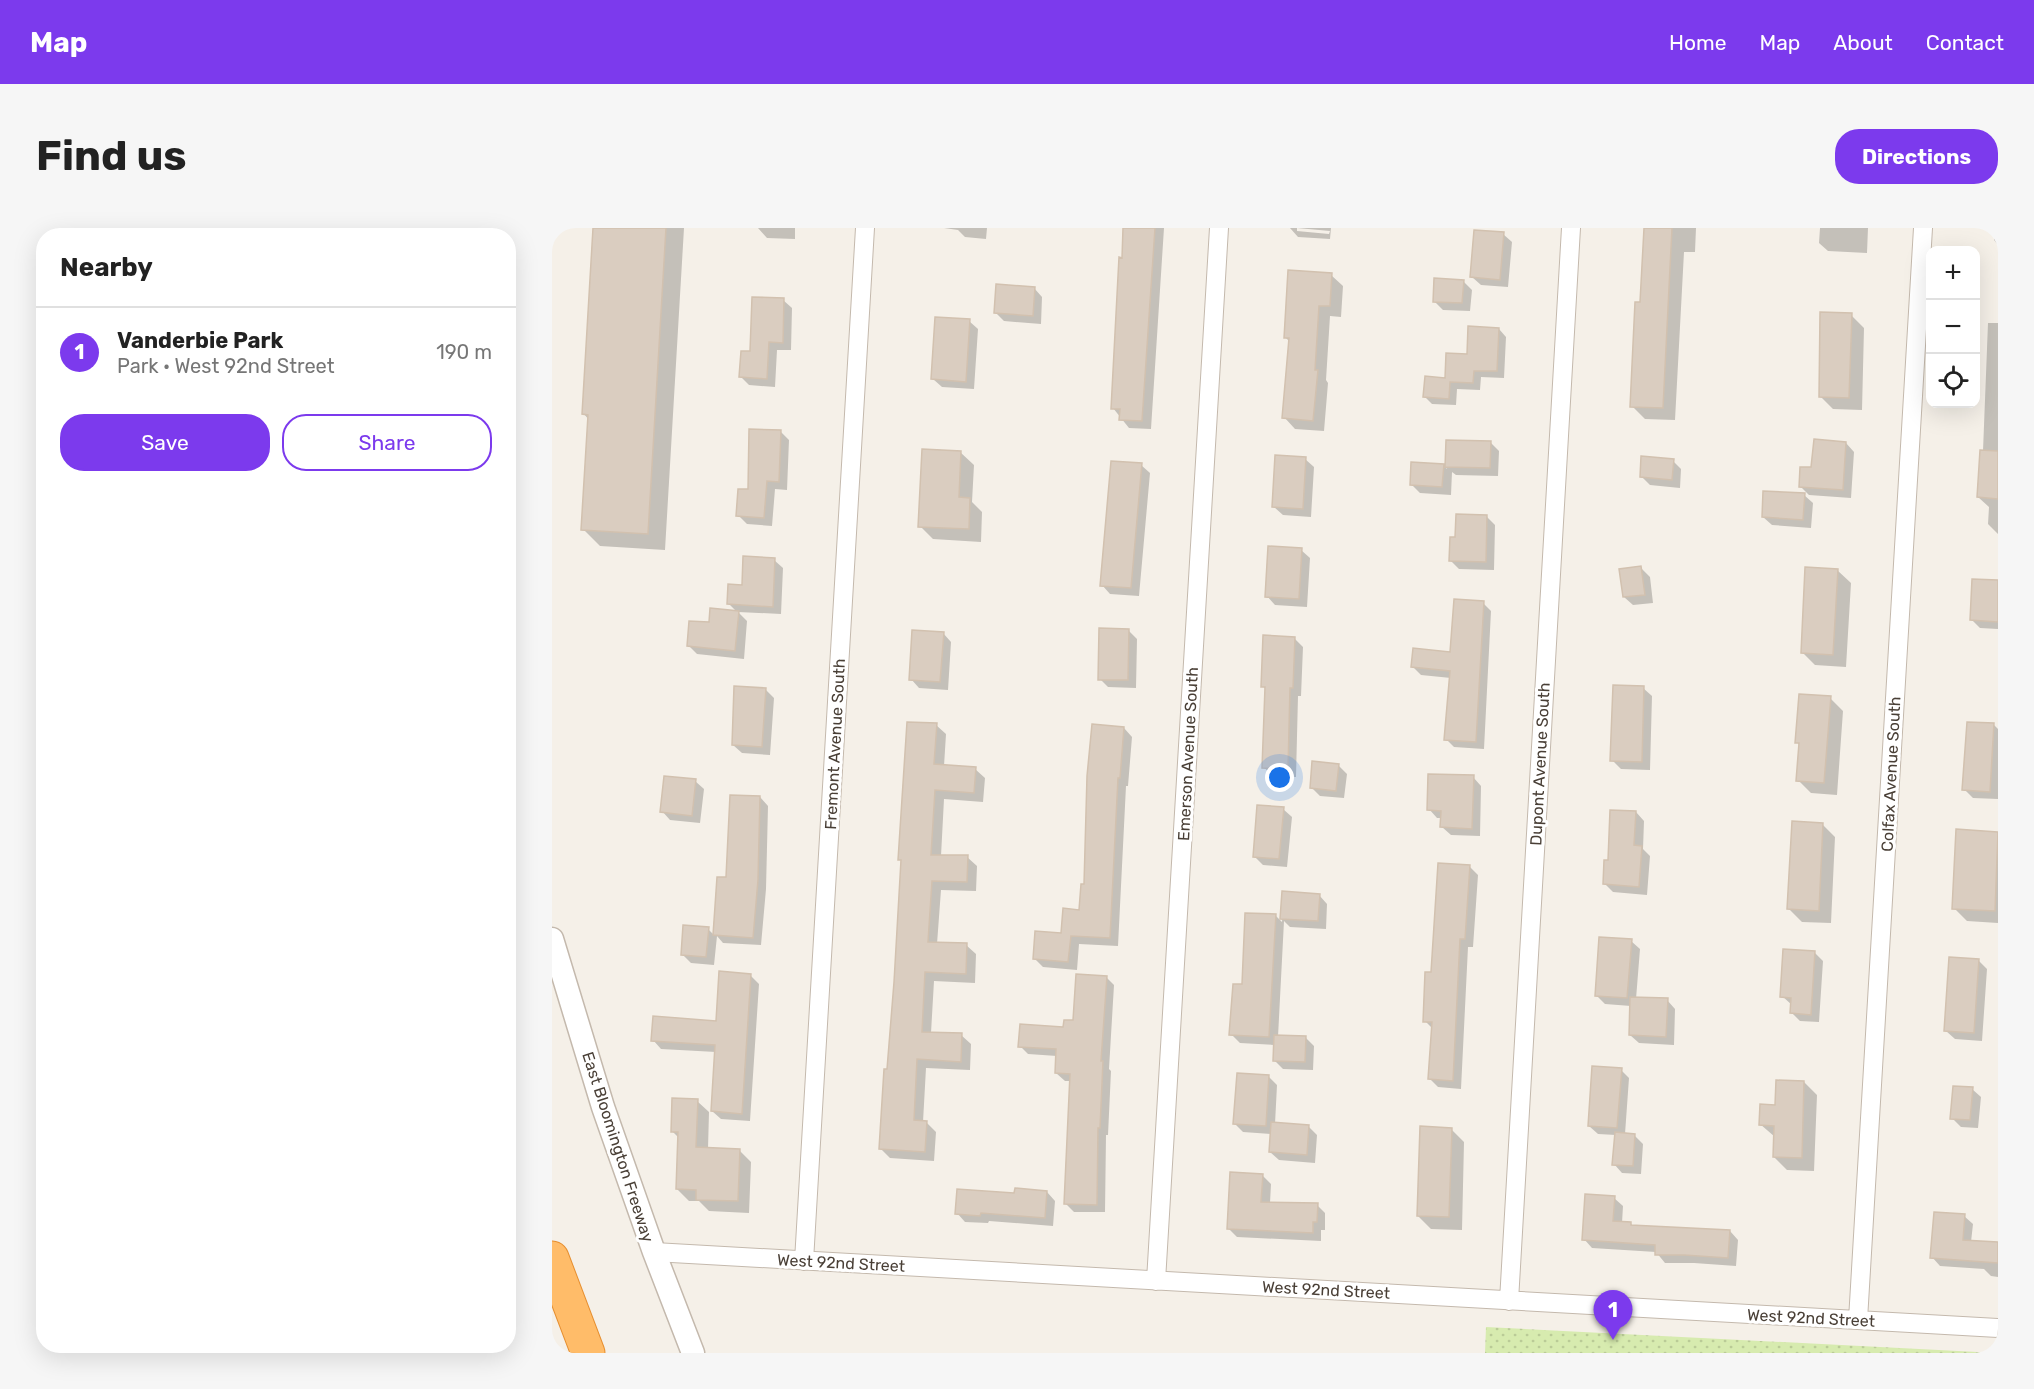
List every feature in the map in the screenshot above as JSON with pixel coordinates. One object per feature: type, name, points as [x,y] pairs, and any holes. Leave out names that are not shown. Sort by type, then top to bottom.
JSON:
[{"type":"highway","points":[[552,1258],[588,1353]]},
{"type":"street","name":"Fremont Avenue South","points":[[804,1261],[865,228]]},
{"type":"street","name":"Emerson Avenue South","points":[[1156,1281],[1219,228]]},
{"type":"street","name":"Dupont Avenue South","points":[[1509,1301],[1571,228]]},
{"type":"street","name":"Colfax Avenue South","points":[[1858,1320],[1923,228]]},
{"type":"street","name":"East Bloomington Freeway","points":[[552,939],[603,1107],[654,1252],[693,1353]]},
{"type":"street","name":"West 92nd Street","points":[[654,1252],[1998,1328]]},
{"type":"green space","points":[[1486,1327],[1997,1353],[1485,1353]]},
{"type":"building","points":[[593,228],[666,228],[648,534],[581,530],[588,415],[582,414]]},
{"type":"building","points":[[1123,228],[1155,228],[1142,421],[1119,420],[1120,409],[1111,409],[1119,257],[1122,258]]},
{"type":"building","points":[[1644,228],[1672,228],[1663,408],[1630,407],[1635,302],[1640,302]]},
{"type":"building","points":[[1474,230],[1504,232],[1500,280],[1470,277]]},
{"type":"building","points":[[1288,270],[1332,273],[1330,306],[1319,306],[1315,370],[1318,370],[1313,421],[1282,418],[1289,338],[1284,338]]},
{"type":"building","points":[[1434,278],[1464,280],[1462,303],[1433,302]]},
{"type":"building","points":[[996,284],[1035,287],[1033,316],[994,313]]},
{"type":"building","points":[[752,297],[784,298],[783,343],[769,342],[767,379],[739,377],[741,351],[750,351]]},
{"type":"building","points":[[1820,312],[1852,313],[1849,398],[1819,397]]},
{"type":"building","points":[[935,317],[970,319],[966,382],[931,379]]},
{"type":"building","points":[[1468,326],[1499,328],[1497,371],[1474,371],[1473,383],[1450,382],[1449,399],[1423,397],[1425,376],[1445,378],[1446,353],[1467,354]]},
{"type":"building","points":[[749,429],[781,430],[779,482],[767,481],[764,518],[736,516],[738,489],[748,489]]},
{"type":"building","points":[[1814,439],[1846,442],[1843,490],[1799,487],[1800,467],[1811,467]]},
{"type":"building","points":[[1446,440],[1491,441],[1490,468],[1445,467]]},
{"type":"building","points":[[922,449],[961,451],[959,497],[970,498],[969,529],[918,527]]},
{"type":"building","points":[[1980,450],[1998,451],[1998,499],[1977,497]]},
{"type":"building","points":[[1275,455],[1306,457],[1303,509],[1272,507]]},
{"type":"building","points":[[1641,456],[1674,459],[1672,480],[1640,477]]},
{"type":"building","points":[[1111,461],[1142,463],[1131,588],[1100,586]]},
{"type":"building","points":[[1411,462],[1444,464],[1442,487],[1410,485]]},
{"type":"building","points":[[1763,491],[1805,493],[1803,520],[1762,517]]},
{"type":"building","points":[[1456,514],[1487,515],[1486,562],[1449,561],[1450,537],[1455,537]]},
{"type":"building","points":[[1268,546],[1302,548],[1299,599],[1265,597]]},
{"type":"building","points":[[743,556],[775,558],[773,607],[727,604],[728,584],[742,585]]},
{"type":"building","points":[[1641,566],[1645,595],[1623,597],[1619,569]]},
{"type":"building","points":[[1805,567],[1838,569],[1833,655],[1801,653]]},
{"type":"building","points":[[1972,579],[1998,580],[1998,622],[1970,620]]},
{"type":"building","points":[[1454,599],[1484,601],[1476,742],[1444,740],[1450,671],[1411,667],[1413,648],[1450,652]]},
{"type":"building","points":[[710,608],[739,611],[735,651],[687,646],[689,621],[709,622]]},
{"type":"building","points":[[1099,628],[1129,629],[1128,680],[1098,680]]},
{"type":"building","points":[[912,630],[944,632],[940,682],[909,680]]},
{"type":"building","points":[[1263,635],[1295,637],[1293,688],[1290,688],[1288,769],[1262,768],[1265,687],[1261,687]]},
{"type":"building","points":[[1613,685],[1644,686],[1642,762],[1610,761]]},
{"type":"building","points":[[734,686],[766,688],[762,747],[732,745]]},
{"type":"building","points":[[1799,694],[1831,696],[1824,783],[1796,781],[1799,743],[1795,743]]},
{"type":"building","points":[[907,722],[937,723],[934,764],[976,767],[974,793],[935,790],[931,855],[968,855],[967,882],[932,881],[928,942],[967,943],[966,974],[925,972],[922,1032],[962,1033],[961,1062],[917,1059],[914,1120],[927,1121],[925,1152],[879,1149],[884,1069],[887,1069],[894,982],[901,860],[898,860]]},
{"type":"building","points":[[1967,722],[1994,723],[1990,792],[1962,790]]},
{"type":"building","points":[[1092,724],[1124,727],[1120,778],[1118,778],[1110,938],[1071,936],[1068,962],[1033,959],[1035,931],[1061,933],[1063,908],[1079,910],[1081,884],[1084,884],[1087,776]]},
{"type":"building","points":[[1312,761],[1339,764],[1336,791],[1310,788]]},
{"type":"building","points":[[1428,774],[1474,775],[1472,829],[1440,827],[1441,811],[1427,810]]},
{"type":"building","points":[[664,776],[696,779],[692,816],[660,812]]},
{"type":"building","points":[[730,795],[760,796],[758,880],[753,938],[713,935],[717,877],[726,877]]},
{"type":"building","points":[[1257,805],[1284,807],[1279,859],[1253,857]]},
{"type":"building","points":[[1610,810],[1636,811],[1634,845],[1642,846],[1639,887],[1603,884],[1604,860],[1608,860]]},
{"type":"building","points":[[1792,821],[1823,823],[1819,911],[1787,909]]},
{"type":"building","points":[[1956,829],[1998,832],[1995,911],[1952,909]]},
{"type":"building","points":[[1438,863],[1470,865],[1465,939],[1460,939],[1453,1081],[1428,1079],[1432,1022],[1423,1022],[1425,972],[1431,972]]},
{"type":"building","points":[[1282,891],[1320,894],[1318,921],[1280,919]]},
{"type":"building","points":[[1245,913],[1276,914],[1269,1037],[1229,1035],[1233,984],[1242,984]]},
{"type":"building","points":[[683,925],[709,927],[706,957],[681,955]]},
{"type":"building","points":[[1599,937],[1632,939],[1627,998],[1595,996]]},
{"type":"building","points":[[1783,949],[1815,951],[1811,1015],[1790,1013],[1791,998],[1780,997]]},
{"type":"building","points":[[1949,957],[1979,959],[1974,1033],[1944,1031]]},
{"type":"building","points":[[719,971],[751,974],[742,1114],[711,1111],[715,1045],[651,1041],[653,1016],[716,1021]]},
{"type":"building","points":[[1076,974],[1107,976],[1101,1061],[1103,1061],[1100,1128],[1098,1128],[1097,1205],[1064,1204],[1070,1074],[1055,1073],[1056,1049],[1018,1047],[1020,1024],[1063,1027],[1064,1020],[1073,1020]]},
{"type":"building","points":[[1630,997],[1668,998],[1666,1037],[1629,1035]]},
{"type":"building","points":[[1274,1035],[1306,1036],[1305,1062],[1273,1061]]},
{"type":"building","points":[[1592,1066],[1622,1068],[1617,1128],[1588,1126]]},
{"type":"building","points":[[1237,1073],[1269,1075],[1266,1126],[1233,1124]]},
{"type":"building","points":[[1776,1080],[1804,1081],[1802,1158],[1773,1157],[1774,1126],[1759,1125],[1760,1104],[1775,1105]]},
{"type":"building","points":[[1953,1086],[1973,1087],[1970,1120],[1950,1119]]},
{"type":"building","points":[[672,1098],[698,1099],[696,1147],[740,1149],[738,1201],[696,1200],[696,1190],[676,1189],[678,1132],[671,1132]]},
{"type":"building","points":[[1271,1122],[1309,1125],[1307,1155],[1269,1152]]},
{"type":"building","points":[[1420,1126],[1452,1128],[1449,1217],[1417,1216]]},
{"type":"building","points":[[1615,1132],[1635,1134],[1633,1166],[1612,1165]]},
{"type":"building","points":[[1230,1172],[1263,1174],[1261,1202],[1318,1203],[1317,1222],[1313,1222],[1313,1233],[1227,1229]]},
{"type":"building","points":[[1015,1188],[1047,1191],[1045,1218],[981,1213],[980,1216],[955,1214],[957,1189],[1014,1193]]},
{"type":"building","points":[[1585,1194],[1615,1196],[1613,1221],[1631,1222],[1631,1225],[1730,1230],[1728,1258],[1655,1255],[1655,1245],[1582,1240]]},
{"type":"building","points":[[1934,1212],[1965,1214],[1963,1240],[1998,1242],[1998,1263],[1930,1258]]},
{"type":"place","name":"Vanderbie Park","points":[[1613,1340]]}]
